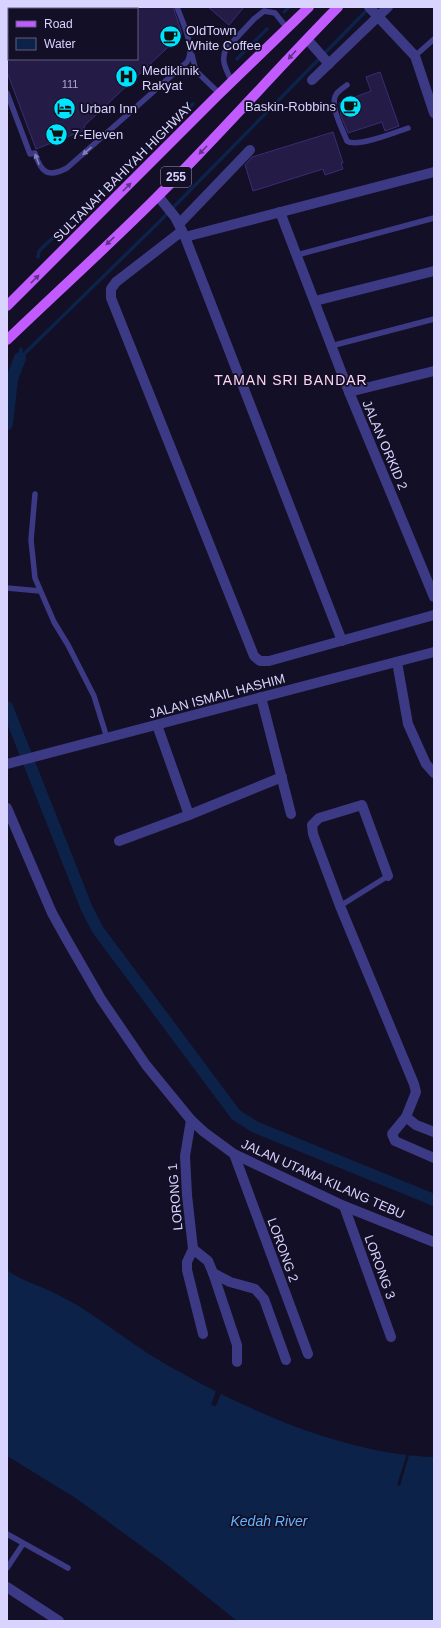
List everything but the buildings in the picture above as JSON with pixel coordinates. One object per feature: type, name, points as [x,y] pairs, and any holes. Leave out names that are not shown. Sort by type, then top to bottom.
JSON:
[{"type":"main road","name":"SULTANAH BAHIYAH HIGHWAY","points":[[7,306],[309,7]]},
{"type":"main road","name":"255","points":[[7,340],[158,196],[338,7]]},
{"type":"street","points":[[312,80],[373,12],[388,7]]},
{"type":"street","points":[[373,12],[414,56],[434,113]]},
{"type":"street","points":[[307,39],[328,62]]},
{"type":"street","points":[[250,150],[180,227],[116,282],[111,290],[111,298],[254,656],[260,660],[268,662],[434,615]]},
{"type":"street","points":[[180,227],[280,212],[434,172]]},
{"type":"street","points":[[158,196],[166,204],[180,227],[342,641]]},
{"type":"street","name":"JALAN ORKID 2","points":[[280,212],[349,392],[434,597]]},
{"type":"street","points":[[314,301],[434,271]]},
{"type":"street","points":[[349,392],[434,372]]},
{"type":"street","name":"JALAN ISMAIL HASHIM","points":[[12,763],[434,652]]},
{"type":"street","points":[[397,662],[408,724],[426,764],[434,774]]},
{"type":"street","points":[[261,698],[291,814]]},
{"type":"street","points":[[157,725],[188,815]]},
{"type":"street","points":[[119,841],[282,777]]},
{"type":"street","points":[[388,876],[362,805],[319,818],[312,825],[313,834],[340,906],[414,1084],[416,1092],[406,1117],[392,1134],[395,1140],[434,1158]]},
{"type":"street","name":"JALAN UTAMA KILANG TEBU","points":[[7,808],[52,914],[70,947],[102,999],[146,1065],[191,1120],[204,1132],[234,1154],[344,1206],[434,1242]]},
{"type":"street","points":[[406,1117],[416,1125],[434,1132]]},
{"type":"street","name":"LORONG 1","points":[[191,1120],[184,1156],[194,1249],[188,1262],[187,1270],[203,1334]]},
{"type":"street","name":"LORONG 2","points":[[234,1154],[308,1354]]},
{"type":"street","name":"LORONG 3","points":[[344,1206],[391,1337]]},
{"type":"street","points":[[194,1249],[208,1261],[213,1273],[237,1345],[237,1362]]},
{"type":"street","points":[[213,1273],[230,1282],[255,1289],[260,1293],[264,1299],[286,1360]]},
{"type":"street","points":[[7,1587],[58,1621]]},
{"type":"lane","points":[[177,7],[196,71],[220,94]]},
{"type":"lane","points":[[232,82],[222,60],[223,55],[226,49],[254,19],[264,11],[275,13],[287,28]]},
{"type":"lane","points":[[414,56],[434,39]]},
{"type":"lane","points":[[7,93],[30,154],[35,153],[38,164],[45,171],[50,174],[55,174],[67,168],[179,70],[187,62],[191,53]]},
{"type":"lane","points":[[179,70],[196,71]]},
{"type":"lane","points":[[347,85],[336,94],[334,100],[339,122],[349,143],[358,144],[408,128]]},
{"type":"lane","points":[[297,255],[434,218]]},
{"type":"lane","points":[[332,346],[434,319]]},
{"type":"lane","points":[[35,494],[31,540],[35,578],[54,622],[68,645],[94,696],[107,738]]},
{"type":"lane","points":[[7,588],[40,591]]},
{"type":"lane","points":[[340,906],[388,876]]},
{"type":"lane","points":[[7,1534],[68,1568]]},
{"type":"lane","points":[[7,1568],[23,1544]]},
{"type":"water","name":"Kedah River","points":[[7,1270],[17,1277],[54,1293],[92,1314],[147,1353],[188,1377],[255,1410],[326,1437],[362,1447],[398,1454],[434,1457],[434,1621],[237,1621],[166,1564],[77,1499],[7,1456]]},
{"type":"pier","points":[[216,1391],[221,1393],[216,1406],[211,1405]]},
{"type":"pier","points":[[407,1454],[409,1455],[400,1486],[397,1485]]},
{"type":"waterway","points":[[284,12],[289,7]]},
{"type":"waterway","points":[[20,358],[157,224],[369,8]]},
{"type":"waterway","points":[[237,59],[267,29]]},
{"type":"waterway","points":[[38,257],[39,251],[193,104]]},
{"type":"waterway","points":[[20,358],[21,349]]},
{"type":"waterway","points":[[7,424],[12,379],[20,358]]},
{"type":"waterway","points":[[7,707],[87,909],[98,930],[236,1115],[255,1127],[434,1200]]},
{"type":"place","name":"OldTown White Coffee","points":[[170,37]]},
{"type":"place","name":"Mediklinik Rakyat","points":[[127,77]]},
{"type":"place","name":"Baskin-Robbins","points":[[351,106]]},
{"type":"place","name":"Urban Inn","points":[[64,108]]},
{"type":"place","name":"7-Eleven","points":[[56,134]]},
{"type":"district","name":"TAMAN SRI BANDAR","points":[[291,380]]}]
